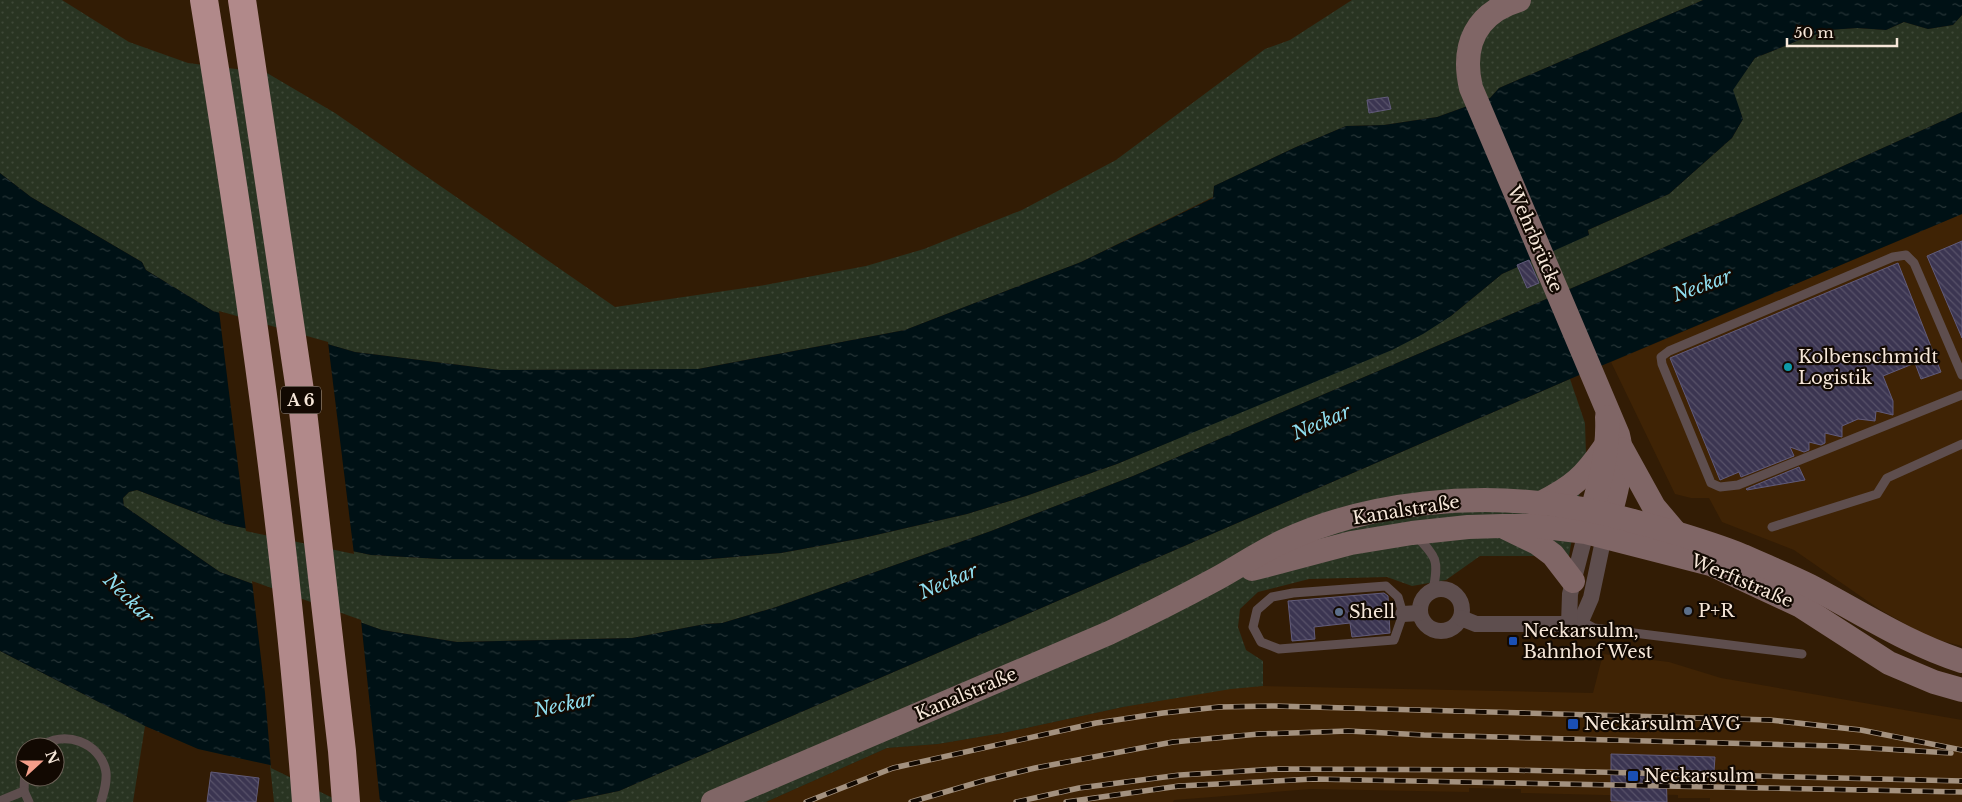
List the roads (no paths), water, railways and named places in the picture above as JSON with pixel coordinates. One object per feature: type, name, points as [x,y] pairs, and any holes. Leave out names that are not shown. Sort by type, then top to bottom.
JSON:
[{"type":"highway","name":"A 6","points":[[204,0],[237,205],[267,421],[301,737],[306,802]]},
{"type":"highway","name":"A 6","points":[[242,0],[303,411],[342,751],[346,802]]},
{"type":"main road","name":"Wehrbrücke","points":[[1519,0],[1500,7],[1482,20],[1471,42],[1467,71],[1472,88],[1618,435],[1614,447]]},
{"type":"main road","points":[[1541,503],[1572,485],[1614,447]]},
{"type":"main road","points":[[1598,523],[1615,497],[1614,447]]},
{"type":"main road","points":[[1614,447],[1654,507],[1676,533]]},
{"type":"main road","name":"Kanalstraße","points":[[713,802],[1109,633],[1216,579],[1284,541],[1351,518],[1386,510],[1434,503],[1485,500],[1541,503],[1598,523]]},
{"type":"main road","name":"Kanalstraße","points":[[1216,579],[1351,543],[1412,532],[1468,527],[1598,523]]},
{"type":"main road","name":"Werftstraße","points":[[1598,523],[1676,533],[1727,550],[1784,574],[1936,653],[1962,661]]},
{"type":"main road","name":"Werftstraße","points":[[1598,523],[1711,564],[1799,605],[1890,663],[1934,682],[1962,690]]},
{"type":"main road","points":[[1502,526],[1537,544],[1553,555],[1573,581]]},
{"type":"street","points":[[1575,622],[1570,594],[1573,581],[1598,523]]},
{"type":"street","points":[[1575,622],[1591,598],[1598,523]]},
{"type":"street","points":[[1434,590],[1449,590],[1461,601],[1463,609],[1461,618],[1451,630],[1436,632],[1411,614],[1426,595],[1434,590]]},
{"type":"street","points":[[1461,618],[1476,624],[1575,622]]},
{"type":"lane","points":[[1962,375],[1914,263],[1906,255],[1893,257],[1857,272],[1669,351],[1662,357],[1662,364],[1711,483],[1720,488],[1738,485],[1962,395]]},
{"type":"lane","points":[[1772,527],[1877,494],[1887,478],[1962,444]]},
{"type":"lane","points":[[1412,532],[1434,556],[1438,569],[1434,590]]},
{"type":"lane","points":[[1386,586],[1398,597],[1411,614],[1394,640],[1279,649],[1261,642],[1253,627],[1257,610],[1272,597],[1293,593],[1386,586]]},
{"type":"lane","points":[[1575,622],[1594,628],[1802,654]]},
{"type":"lane","points":[[65,739],[70,738],[87,744],[100,756],[106,771],[106,786],[100,802]]},
{"type":"lane","points":[[24,787],[24,791],[30,802]]},
{"type":"lane","points":[[0,801],[24,791]]},
{"type":"water","name":"Neckar","points":[[1703,0],[1962,0],[1962,15],[1953,25],[1928,29],[1904,22],[1886,30],[1857,28],[1829,30],[1755,58],[1733,90],[1743,119],[1732,138],[1669,194],[1588,230],[1589,235],[1502,274],[1451,316],[1423,334],[1392,350],[1117,464],[1026,496],[967,514],[863,538],[781,553],[699,560],[440,559],[371,555],[225,524],[137,490],[129,492],[123,498],[124,506],[220,572],[382,630],[457,642],[632,638],[705,624],[722,623],[776,607],[991,531],[1133,476],[1614,270],[1962,112],[1962,214],[1570,379],[619,791],[566,802],[360,802],[338,798],[270,765],[198,749],[145,726],[0,651],[0,173],[31,197],[142,262],[146,270],[213,311],[355,352],[500,370],[698,369],[905,330],[1081,262],[1213,198],[1214,186],[1296,147],[1346,126],[1384,125],[1437,117],[1490,98],[1499,88]]},
{"type":"railway","points":[[806,802],[893,768],[1096,723],[1219,707],[1275,706],[1770,720],[1861,730],[1962,750]]},
{"type":"railway","points":[[911,802],[1035,768],[1173,742],[1259,734],[1348,731],[1424,735],[1835,746],[1951,753]]},
{"type":"railway","points":[[1016,802],[1079,788],[1180,775],[1278,769],[1510,770],[1962,781]]},
{"type":"railway","points":[[1066,802],[1179,786],[1313,779],[1962,792]]},
{"type":"place","name":"Kolbenschmidt Logistik","points":[[1788,367]]},
{"type":"place","name":"P+R","points":[[1688,611]]},
{"type":"place","name":"Shell","points":[[1339,612]]},
{"type":"place","name":"Neckarsulm, Bahnhof West","points":[[1513,641]]},
{"type":"place","name":"Neckarsulm AVG","points":[[1573,724]]},
{"type":"place","name":"Neckarsulm","points":[[1633,776]]}]
